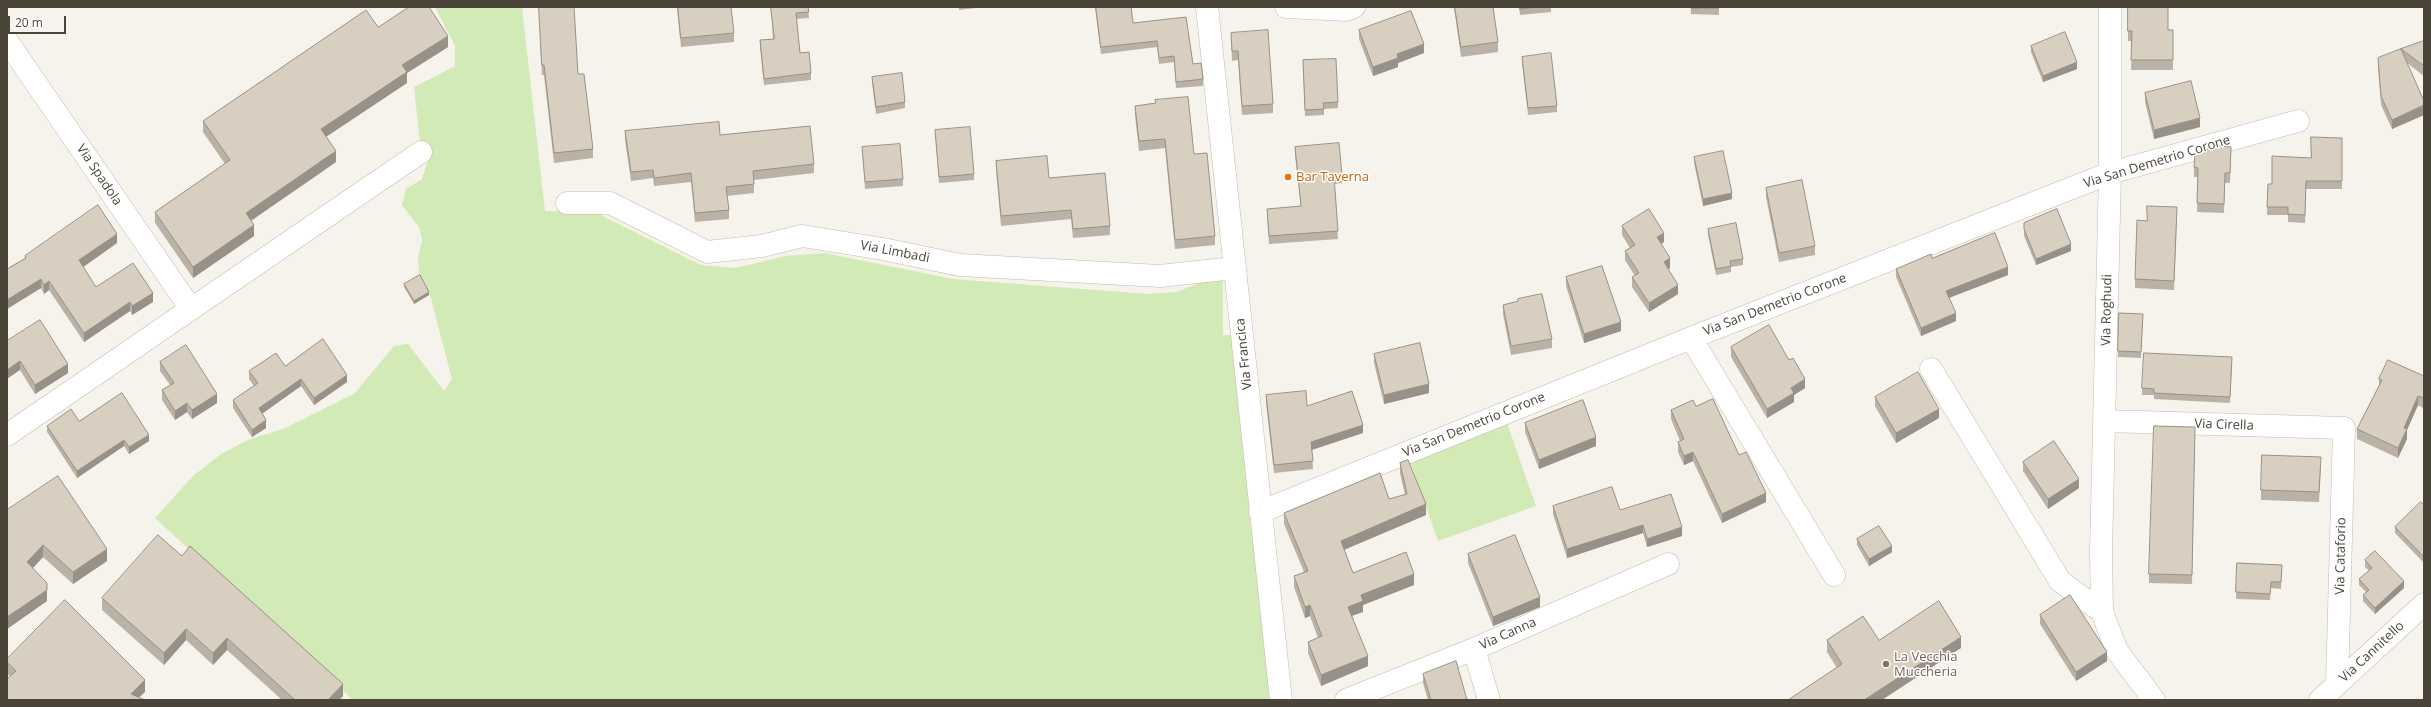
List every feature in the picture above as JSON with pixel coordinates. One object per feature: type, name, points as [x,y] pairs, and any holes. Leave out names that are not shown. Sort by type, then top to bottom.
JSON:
[{"type":"street","name":"Via Francica","points":[[1207,7],[1281,700]]},
{"type":"street","points":[[1286,7],[1346,10],[1354,7]]},
{"type":"street","name":"Via Roghudi","points":[[2110,7],[2110,173],[2101,552],[2102,612],[2117,651],[2154,700]]},
{"type":"street","name":"Via Spadola","points":[[7,41],[191,309]]},
{"type":"street","name":"Via San Demetrio Corone","points":[[1260,512],[1691,338],[2110,173],[2298,121]]},
{"type":"street","points":[[7,435],[421,152]]},
{"type":"street","name":"Via Limbadi","points":[[567,203],[610,203],[707,252],[762,246],[802,236],[883,249],[960,265],[1160,276],[1234,268]]},
{"type":"street","points":[[1691,338],[1834,575]]},
{"type":"street","points":[[1931,368],[2060,581],[2102,612]]},
{"type":"street","name":"Via Cirella","points":[[2105,421],[2344,428]]},
{"type":"street","name":"Via Cataforio","points":[[2337,684],[2344,428]]},
{"type":"street","name":"Via Canna","points":[[1346,700],[1474,649],[1668,564]]},
{"type":"street","name":"Via Cannitello","points":[[2320,700],[2424,604]]},
{"type":"street","points":[[1474,649],[1489,700]]},
{"type":"green space","points":[[435,7],[522,7],[545,211],[593,211],[701,265],[735,268],[785,256],[825,253],[953,279],[1148,294],[1177,292],[1211,278],[1223,277],[1223,335],[1242,335],[1281,700],[353,700],[155,518],[193,476],[221,454],[250,439],[283,429],[355,393],[394,346],[408,344],[444,391],[452,379],[430,295],[419,274],[418,257],[422,240],[419,227],[402,205],[406,189],[422,179],[428,161],[421,152],[414,87],[455,66],[455,46]]},
{"type":"green space","points":[[1507,423],[1536,506],[1438,541],[1409,458]]},
{"type":"building","points":[[409,7],[429,7],[448,36],[402,65],[407,72],[321,129],[336,151],[246,213],[254,225],[193,267],[155,212],[230,160],[203,121],[366,10],[378,27]]},
{"type":"building","points":[[539,7],[574,7],[578,74],[584,74],[593,149],[554,153],[544,65],[542,65]]},
{"type":"building","points":[[678,7],[731,7],[734,33],[681,38]]},
{"type":"building","points":[[771,7],[808,7],[809,12],[796,13],[800,53],[809,52],[811,73],[764,79],[760,40],[774,39]]},
{"type":"building","points":[[1096,7],[1131,7],[1133,23],[1186,17],[1193,64],[1201,63],[1203,79],[1176,82],[1174,56],[1159,58],[1157,41],[1101,47]]},
{"type":"building","points":[[1455,7],[1493,7],[1498,42],[1461,47]]},
{"type":"building","points":[[1520,7],[1535,7],[1520,9]]},
{"type":"building","points":[[1719,7],[1719,8],[1691,8]]},
{"type":"building","points":[[2128,7],[2168,7],[2168,30],[2173,30],[2173,60],[2131,60],[2132,31],[2128,31]]},
{"type":"building","points":[[1411,11],[1424,44],[1397,54],[1398,58],[1373,67],[1359,30]]},
{"type":"building","points":[[1268,30],[1273,104],[1242,106],[1238,51],[1232,51],[1231,33]]},
{"type":"building","points":[[2065,32],[2077,62],[2043,76],[2031,46]]},
{"type":"building","points":[[2424,41],[2424,66],[2401,49]]},
{"type":"building","points":[[2401,49],[2424,101],[2424,105],[2392,120],[2381,96],[2378,58]]},
{"type":"building","points":[[1551,53],[1557,106],[1528,108],[1522,57]]},
{"type":"building","points":[[1336,59],[1338,102],[1323,103],[1324,109],[1305,110],[1303,60]]},
{"type":"building","points":[[902,73],[905,102],[876,107],[872,77]]},
{"type":"building","points":[[2191,81],[2200,118],[2154,130],[2145,93]]},
{"type":"building","points":[[1188,97],[1194,154],[1207,153],[1215,236],[1175,240],[1165,139],[1139,141],[1135,106],[1156,103],[1155,100]]},
{"type":"building","points":[[719,122],[720,135],[810,126],[814,164],[753,171],[754,184],[726,187],[729,210],[695,213],[691,173],[654,178],[653,170],[631,172],[625,131]]},
{"type":"building","points":[[970,127],[974,174],[939,177],[935,130]]},
{"type":"building","points":[[2311,137],[2342,138],[2342,181],[2306,181],[2305,215],[2288,214],[2288,207],[2267,207],[2268,184],[2272,184],[2272,156],[2311,158]]},
{"type":"building","points":[[1339,143],[1342,175],[1334,176],[1338,231],[1269,236],[1267,209],[1301,206],[1295,147]]},
{"type":"building","points":[[900,144],[903,179],[865,182],[862,147]]},
{"type":"building","points":[[2220,146],[2231,147],[2230,173],[2225,173],[2224,204],[2197,203],[2198,168],[2194,167],[2195,153]]},
{"type":"building","points":[[1723,151],[1732,193],[1703,199],[1694,157]]},
{"type":"building","points":[[1047,156],[1049,178],[1105,173],[1110,226],[1073,229],[1071,210],[1001,216],[996,161]]},
{"type":"building","points":[[1802,180],[1815,246],[1779,253],[1766,188]]},
{"type":"building","points":[[98,205],[117,234],[79,260],[96,287],[133,263],[153,293],[132,306],[130,302],[84,333],[49,281],[44,285],[41,279],[7,300],[7,269],[26,258],[25,256]]},
{"type":"building","points":[[2147,206],[2177,207],[2174,281],[2135,279],[2137,220],[2147,221]]},
{"type":"building","points":[[1649,209],[1664,233],[1657,237],[1670,258],[1664,262],[1678,285],[1649,303],[1632,277],[1639,273],[1625,251],[1635,245],[1622,226]]},
{"type":"building","points":[[2057,209],[2071,244],[2036,259],[2024,229],[2024,223]]},
{"type":"building","points":[[1736,223],[1743,259],[1730,261],[1731,266],[1716,269],[1708,229]]},
{"type":"building","points":[[1995,233],[2008,267],[1946,291],[1956,313],[1921,328],[1896,269],[1931,254],[1932,258]]},
{"type":"building","points":[[1602,266],[1621,322],[1584,334],[1566,277]]},
{"type":"building","points":[[420,275],[429,292],[414,301],[404,284]]},
{"type":"building","points":[[1542,294],[1552,339],[1511,346],[1503,305],[1518,301],[1518,299]]},
{"type":"building","points":[[2119,313],[2143,314],[2141,352],[2118,351]]},
{"type":"building","points":[[40,320],[68,364],[35,385],[20,361],[7,370],[7,341]]},
{"type":"building","points":[[1769,325],[1789,360],[1793,358],[1805,379],[1791,388],[1794,393],[1767,409],[1731,347]]},
{"type":"building","points":[[323,339],[347,375],[314,398],[301,379],[259,408],[266,420],[252,430],[233,400],[258,383],[249,371],[276,353],[285,366]]},
{"type":"building","points":[[1420,343],[1429,384],[1384,395],[1374,354]]},
{"type":"building","points":[[186,345],[217,394],[192,410],[187,403],[175,411],[162,390],[174,383],[160,362]]},
{"type":"building","points":[[2144,353],[2232,357],[2230,397],[2154,393],[2154,389],[2142,388]]},
{"type":"building","points":[[2388,360],[2424,376],[2424,396],[2423,398],[2418,396],[2404,428],[2407,429],[2398,448],[2357,429],[2382,380],[2379,379]]},
{"type":"building","points":[[1918,372],[1939,409],[1896,433],[1875,397]]},
{"type":"building","points":[[1306,391],[1307,406],[1352,391],[1363,425],[1311,442],[1313,461],[1274,465],[1266,395]]},
{"type":"building","points":[[122,393],[149,435],[129,447],[124,440],[77,471],[47,426],[71,409],[79,421]]},
{"type":"building","points":[[1713,399],[1739,455],[1746,452],[1766,493],[1722,514],[1693,452],[1684,456],[1678,442],[1684,439],[1671,410],[1693,400],[1696,406]]},
{"type":"building","points":[[1583,400],[1596,437],[1539,460],[1525,423]]},
{"type":"building","points":[[2154,426],[2195,427],[2192,575],[2149,574]]},
{"type":"building","points":[[2054,441],[2079,479],[2048,499],[2023,462]]},
{"type":"building","points":[[2262,455],[2321,457],[2319,492],[2261,490]]},
{"type":"building","points":[[1408,460],[1426,504],[1341,541],[1353,573],[1406,552],[1414,574],[1361,595],[1363,601],[1348,607],[1368,656],[1321,675],[1308,642],[1322,636],[1310,605],[1305,607],[1294,576],[1308,571],[1284,513],[1380,473],[1389,499],[1407,494],[1400,463]]},
{"type":"building","points":[[58,476],[107,549],[73,572],[43,545],[27,562],[47,583],[47,590],[7,617],[7,510]]},
{"type":"building","points":[[1612,487],[1620,510],[1671,494],[1682,527],[1647,539],[1643,525],[1567,549],[1553,506]]},
{"type":"building","points":[[2421,502],[2424,505],[2424,557],[2395,527]]},
{"type":"building","points":[[1879,526],[1892,546],[1869,559],[1857,539]]},
{"type":"building","points":[[158,535],[182,556],[190,546],[343,684],[328,700],[295,700],[227,638],[213,653],[186,629],[164,653],[102,598]]},
{"type":"building","points":[[1515,535],[1540,597],[1493,617],[1468,554]]},
{"type":"building","points":[[2375,551],[2404,581],[2375,608],[2363,595],[2369,590],[2359,579],[2372,568],[2365,560]]},
{"type":"building","points":[[2237,563],[2282,565],[2281,582],[2271,582],[2270,594],[2236,592]]},
{"type":"building","points":[[2070,595],[2107,652],[2076,672],[2040,615]]},
{"type":"building","points":[[65,600],[145,680],[131,694],[145,700],[7,700],[7,679],[16,671],[7,662],[7,659]]},
{"type":"building","name":"La Vecchia Muccheria","points":[[1939,601],[1961,637],[1864,700],[1788,700],[1842,664],[1827,640],[1863,616],[1879,640]]},
{"type":"building","points":[[1456,661],[1467,700],[1431,700],[1423,674]]},
{"type":"place","name":"Bar Taverna","points":[[1288,177]]},
{"type":"place","name":"La Vecchia Muccheria","points":[[1886,664]]}]
